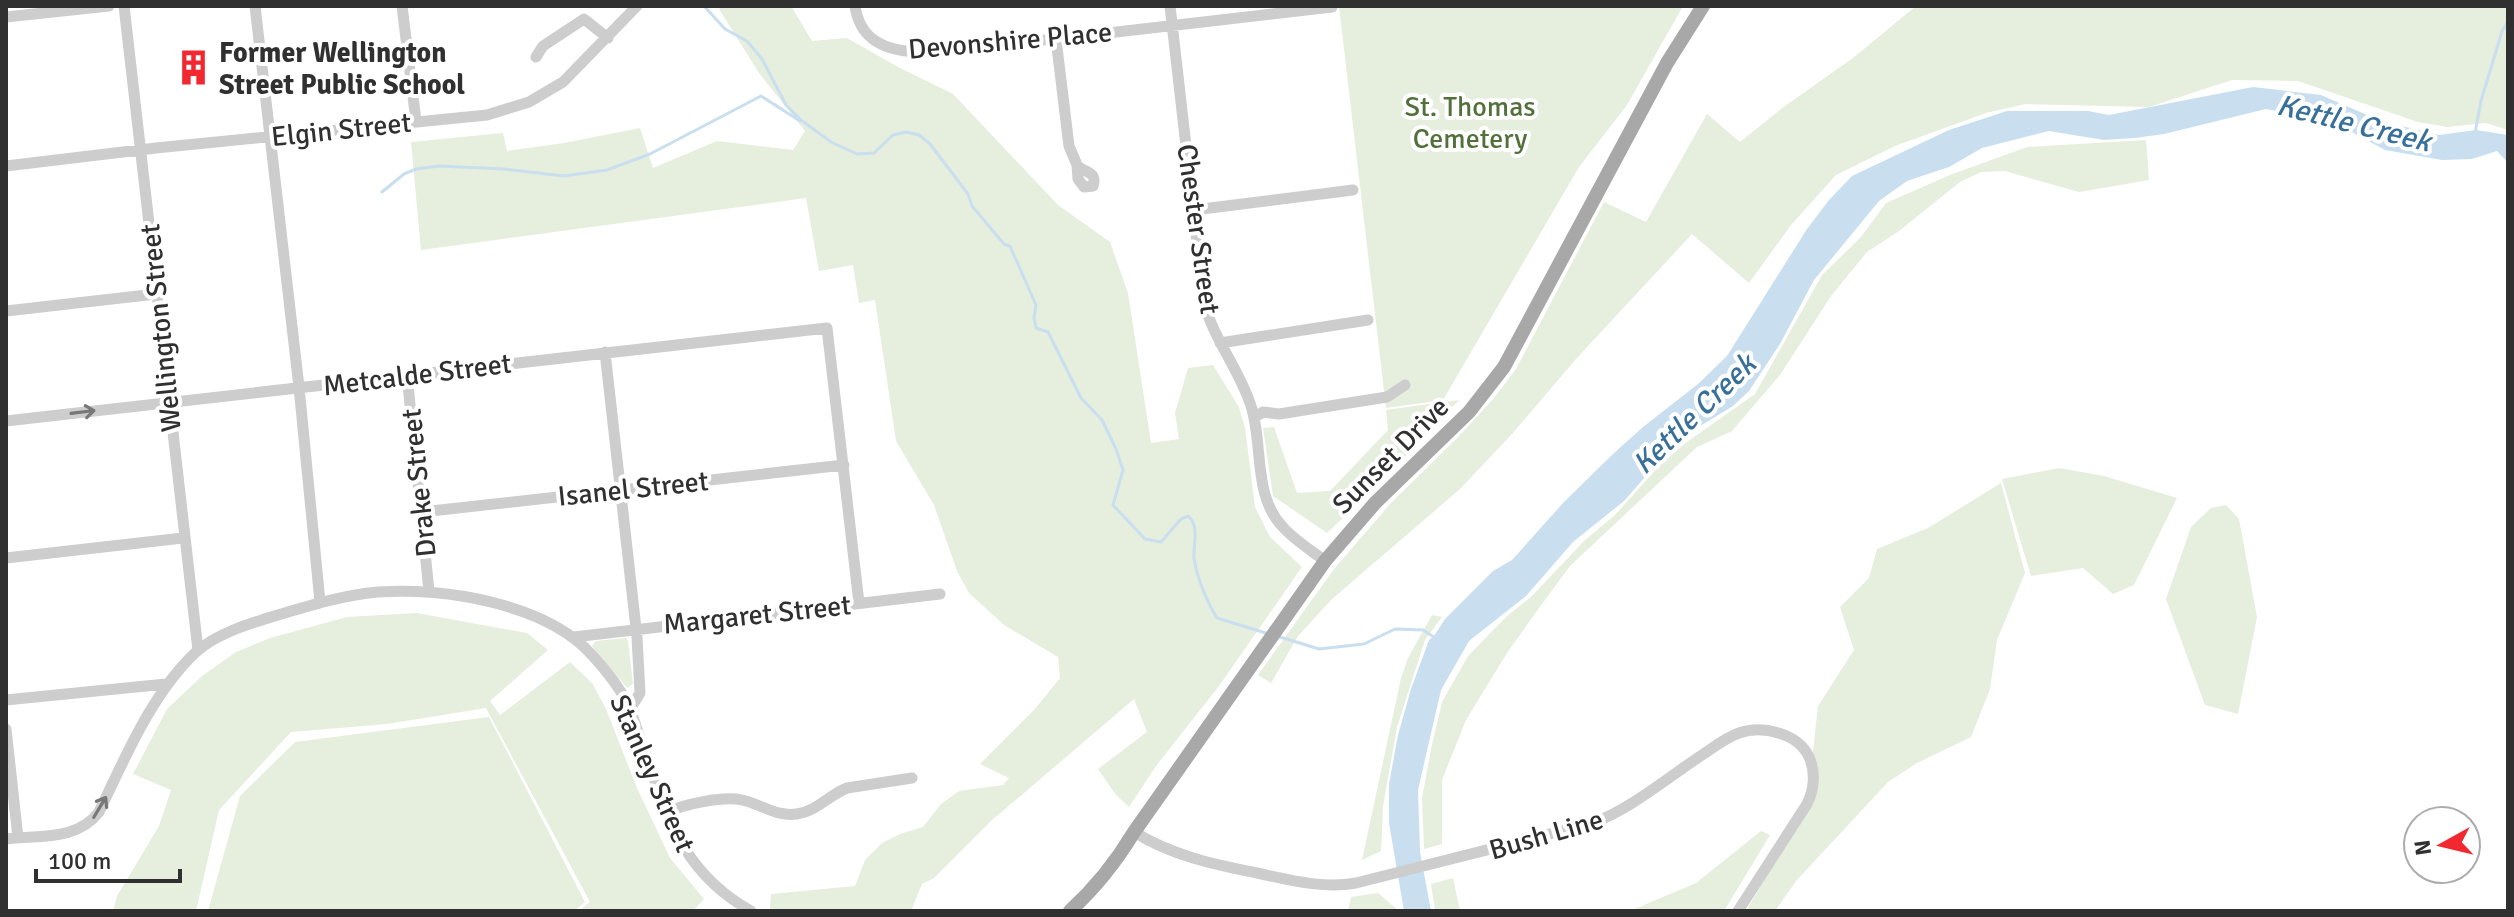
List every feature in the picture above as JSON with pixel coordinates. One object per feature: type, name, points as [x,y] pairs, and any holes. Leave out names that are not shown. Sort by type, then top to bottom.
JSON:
[{"type":"main road","name":"Sunset Drive","points":[[1070,911],[1101,880],[1325,561],[1375,503],[1469,412],[1504,367],[1667,63],[1703,6]]},
{"type":"street","points":[[6,17],[109,6]]},
{"type":"street","name":"Wellington Street","points":[[124,6],[198,650]]},
{"type":"street","points":[[255,6],[299,387],[320,602]]},
{"type":"street","points":[[402,6],[416,121]]},
{"type":"street","name":"Elgin Street","points":[[6,166],[487,115],[529,102],[563,82],[637,6]]},
{"type":"street","name":"Devonshire Place","points":[[855,6],[859,26],[865,32],[881,44],[901,51],[1056,39],[1332,7]]},
{"type":"street","name":"Chester Street","points":[[1170,6],[1204,303],[1210,325],[1245,388],[1255,417],[1263,486],[1272,511],[1282,526],[1325,561]]},
{"type":"street","points":[[536,57],[543,46],[579,20],[584,19],[608,38]]},
{"type":"street","points":[[1056,39],[1069,146],[1077,165]]},
{"type":"street","points":[[1194,210],[1353,190]]},
{"type":"street","points":[[6,311],[156,294]]},
{"type":"street","points":[[1220,343],[1368,320]]},
{"type":"street","name":"Metcalde Street","points":[[6,421],[827,328],[844,465]]},
{"type":"street","points":[[605,352],[636,628],[640,693],[630,709]]},
{"type":"street","name":"Drake Street","points":[[407,375],[429,591]]},
{"type":"street","points":[[1255,417],[1263,412],[1279,414],[1387,397],[1405,385]]},
{"type":"street","points":[[844,465],[859,603]]},
{"type":"street","name":"Isanel Street","points":[[422,512],[844,465]]},
{"type":"street","points":[[6,558],[183,538]]},
{"type":"street","name":"Stanley Street","points":[[12,838],[68,833],[92,820],[166,684],[198,650],[247,625],[320,602],[376,592],[429,591],[506,607],[540,619],[574,637],[605,670],[630,709],[677,839],[692,863],[720,891],[751,911]]},
{"type":"street","name":"Margaret Street","points":[[574,637],[940,594]]},
{"type":"street","points":[[6,700],[166,684]]},
{"type":"street","points":[[6,729],[12,838]]},
{"type":"street","name":"Bush Line","points":[[1134,832],[1160,848],[1200,862],[1297,882],[1344,885],[1370,881],[1581,828],[1605,819],[1728,738],[1744,732],[1766,731],[1784,736],[1804,750],[1811,765],[1813,789],[1807,804],[1738,911]]},
{"type":"street","points":[[667,813],[677,807],[732,799],[793,815],[810,810],[847,788],[912,778]]},
{"type":"green space","points":[[723,6],[791,6],[812,41],[847,38],[953,94],[1058,205],[1110,242],[1128,293],[1151,443],[1179,439],[1175,413],[1188,368],[1213,365],[1239,407],[1245,428],[1255,507],[1270,537],[1302,567],[1129,807],[1116,795],[1098,769],[1147,732],[1134,699],[991,821],[934,878],[922,884],[911,911],[770,909],[771,894],[855,886],[865,860],[882,843],[923,827],[941,804],[959,791],[1003,785],[1009,778],[980,764],[1034,710],[1060,678],[1058,657],[1004,625],[969,593],[957,571],[934,505],[896,441],[875,300],[859,303],[853,265],[819,271],[806,198],[421,250],[411,142],[503,133],[507,151],[640,128],[653,168],[717,141],[793,150],[805,131],[759,73],[719,9]]},
{"type":"green space","name":"St. Thomas Cemetery","points":[[1339,6],[1683,6],[1627,105],[1579,167],[1443,400],[1386,408]]},
{"type":"green space","points":[[1916,6],[2508,6],[2508,130],[2486,123],[2447,127],[2418,122],[2298,81],[2232,80],[2149,107],[2025,104],[1986,113],[1895,146],[1836,175],[1791,225],[1749,283],[1692,234],[1460,489],[1332,599],[1298,636],[1271,683],[1258,675],[1334,569],[1391,503],[1494,398],[1516,369],[1604,202],[1646,222],[1707,114],[1740,142],[1853,58]]},
{"type":"green space","points":[[2146,140],[2149,180],[2079,192],[2005,171],[1981,172],[1960,182],[1899,231],[1867,252],[1831,296],[1780,375],[1732,431],[1697,447],[1570,566],[1507,653],[1466,720],[1442,780],[1442,844],[1424,849],[1422,798],[1431,749],[1442,702],[1468,656],[1506,617],[1532,596],[1584,541],[1616,514],[1659,466],[1684,444],[1755,394],[1822,275],[1861,237],[1886,203],[2027,147]]},
{"type":"green space","points":[[1459,400],[1391,472],[1327,533],[1273,496],[1263,428],[1274,427],[1297,493],[1330,491],[1388,430],[1386,410]]},
{"type":"green space","points":[[2059,468],[2104,476],[2177,498],[2134,585],[2113,594],[2083,568],[2031,576],[2002,479]]},
{"type":"green space","points":[[2001,483],[2025,573],[1997,640],[1990,689],[1971,737],[1917,763],[1888,782],[1796,881],[1775,911],[1746,911],[1816,792],[1812,760],[1818,706],[1854,650],[1840,607],[1869,578],[1877,549],[1928,528]]},
{"type":"green space","points":[[2226,505],[2239,519],[2257,617],[2238,714],[2205,705],[2166,599],[2191,527],[2211,508]]},
{"type":"green space","points":[[417,613],[527,633],[548,650],[490,701],[500,715],[570,662],[592,683],[670,858],[704,899],[693,911],[579,911],[590,902],[486,708],[387,724],[291,732],[219,810],[196,911],[113,911],[117,896],[159,826],[171,790],[133,774],[167,709],[202,676],[236,652],[270,638],[347,617]]},
{"type":"green space","points":[[1432,615],[1442,617],[1425,640],[1397,727],[1383,806],[1381,851],[1362,860],[1401,678],[1408,658]]},
{"type":"green space","points":[[626,638],[633,684],[627,688],[592,646],[596,641]]},
{"type":"green space","points":[[489,717],[585,902],[574,911],[208,911],[240,796],[295,742]]},
{"type":"green space","points":[[1761,831],[1770,835],[1724,911],[1630,911],[1696,883]]},
{"type":"green space","points":[[1453,878],[1460,911],[1435,911],[1431,884]]},
{"type":"green space","points":[[1378,893],[1399,911],[1348,911],[1351,897]]},
{"type":"water","name":"Kettle Creek","points":[[2253,87],[2321,95],[2381,121],[2439,135],[2476,130],[2508,135],[2508,163],[2497,151],[2472,159],[2442,160],[2385,150],[2350,131],[2266,109],[2135,138],[2104,140],[2049,131],[1982,148],[1949,167],[1907,181],[1879,201],[1814,280],[1780,344],[1749,391],[1733,406],[1697,428],[1660,460],[1624,501],[1573,542],[1526,596],[1469,641],[1441,690],[1418,790],[1420,852],[1431,911],[1404,911],[1389,823],[1389,784],[1398,735],[1429,640],[1445,619],[1493,571],[1512,560],[1614,453],[1727,356],[1807,229],[1852,176],[1949,130],[2007,111],[2088,111],[2109,115]]},
{"type":"waterway","points":[[704,6],[725,29],[747,41],[762,59],[786,105],[831,142],[857,154],[874,153],[893,135],[906,132],[919,135],[930,144],[968,194],[972,206],[1004,244],[1010,246],[1036,305],[1036,328],[1048,332],[1081,398],[1102,420],[1123,470],[1113,505],[1145,539],[1161,542],[1181,519],[1188,516],[1195,530],[1197,574],[1217,618],[1269,634]]},
{"type":"waterway","points":[[2475,133],[2481,101],[2502,31],[2508,22]]},
{"type":"waterway","points":[[382,192],[404,174],[439,166],[564,176],[607,170],[650,154],[761,96],[800,121]]},
{"type":"waterway","points":[[1277,636],[1319,649],[1364,644],[1395,629],[1423,630],[1437,639]]},
{"type":"place","name":"Former Wellington Street Public School","points":[[193,68]]}]
